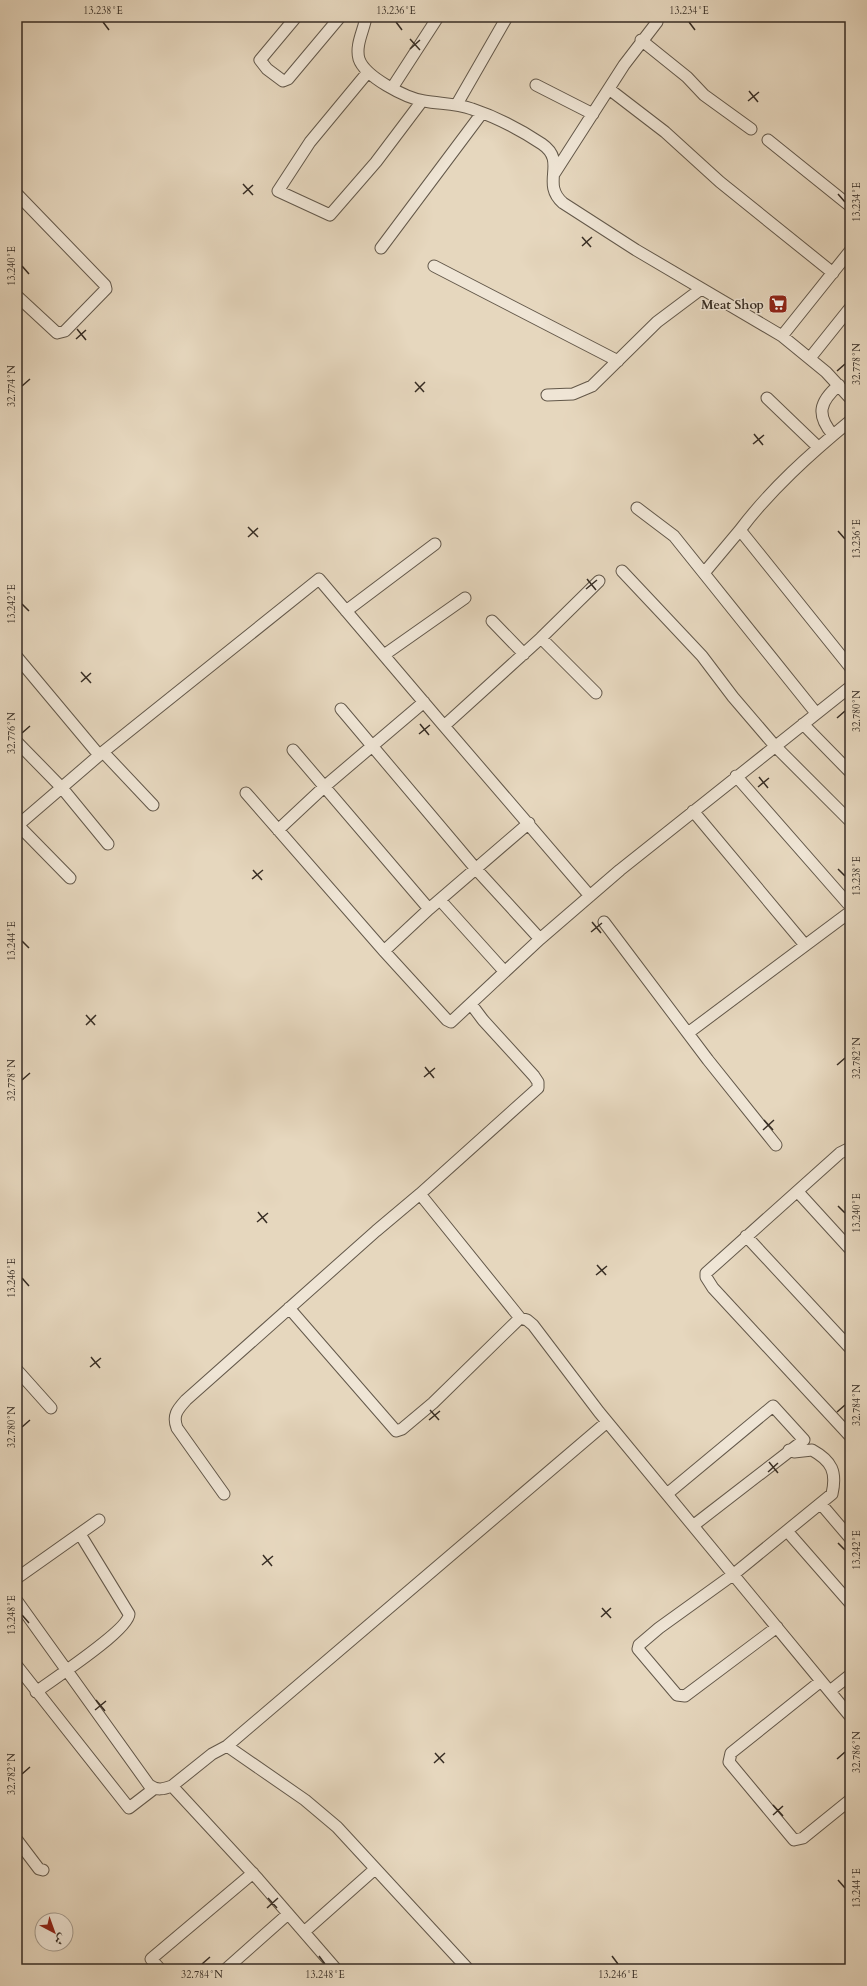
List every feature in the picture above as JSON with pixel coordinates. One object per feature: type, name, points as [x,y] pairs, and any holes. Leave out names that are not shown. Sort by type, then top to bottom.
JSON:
[{"type":"street","points":[[296,17],[260,60],[267,69],[283,81],[288,79],[340,17]]},
{"type":"street","points":[[366,17],[358,54],[362,64],[368,72],[380,82],[422,101],[457,104],[482,113],[517,129],[548,149],[554,159],[553,190],[569,208],[636,250],[782,336],[810,358],[850,398]]},
{"type":"street","points":[[392,88],[438,17]]},
{"type":"street","points":[[457,104],[507,17]]},
{"type":"street","points":[[554,174],[658,17]]},
{"type":"street","points":[[642,40],[687,77],[704,95],[751,129]]},
{"type":"street","points":[[368,72],[310,142],[278,191],[330,215],[376,162],[422,101]]},
{"type":"street","points":[[536,85],[593,114]]},
{"type":"street","points":[[609,89],[665,132],[720,182],[833,273]]},
{"type":"street","points":[[381,248],[482,113]]},
{"type":"street","points":[[768,140],[850,206]]},
{"type":"street","points":[[17,194],[105,285],[106,289],[65,331],[57,333],[17,296]]},
{"type":"street","points":[[782,336],[850,251]]},
{"type":"street","points":[[434,266],[618,361]]},
{"type":"street","points":[[547,395],[567,395],[587,389],[618,361],[657,322],[701,289]]},
{"type":"street","points":[[810,358],[850,308]]},
{"type":"street","points":[[838,386],[827,396],[822,412],[824,423],[841,432]]},
{"type":"street","points":[[767,398],[818,447]]},
{"type":"street","points":[[704,573],[772,492],[818,447],[841,432],[850,421]]},
{"type":"street","points":[[636,508],[674,536],[816,713]]},
{"type":"street","points":[[740,530],[850,667]]},
{"type":"street","points":[[346,610],[435,544]]},
{"type":"street","points":[[622,571],[702,656],[733,697],[775,746],[850,821]]},
{"type":"street","points":[[70,878],[17,825],[101,753],[319,578],[590,896]]},
{"type":"street","points":[[444,726],[524,654],[599,581]]},
{"type":"street","points":[[384,654],[465,598]]},
{"type":"street","points":[[492,621],[524,654]]},
{"type":"street","points":[[541,638],[596,693]]},
{"type":"street","points":[[17,657],[101,753],[152,804]]},
{"type":"street","points":[[246,793],[384,951],[450,1022],[471,1004],[504,971],[590,896],[736,776],[850,687]]},
{"type":"street","points":[[278,830],[324,787],[424,702]]},
{"type":"street","points":[[341,709],[373,745],[476,869],[540,939]]},
{"type":"street","points":[[803,724],[850,772]]},
{"type":"street","points":[[17,742],[62,788],[108,844]]},
{"type":"street","points":[[293,750],[429,910]]},
{"type":"street","points":[[736,776],[850,906]]},
{"type":"street","points":[[693,811],[805,945]]},
{"type":"street","points":[[384,951],[529,823]]},
{"type":"street","points":[[440,900],[504,971]]},
{"type":"street","points":[[688,1033],[850,912]]},
{"type":"street","points":[[604,922],[688,1033],[776,1144]]},
{"type":"street","points":[[224,1494],[177,1428],[175,1422],[176,1412],[289,1308],[420,1194],[538,1088],[538,1082],[534,1076],[483,1020],[471,1004]]},
{"type":"street","points":[[848,1430],[713,1288],[706,1277],[708,1270],[798,1192],[840,1152],[850,1148]]},
{"type":"street","points":[[798,1192],[850,1250]]},
{"type":"street","points":[[420,1194],[520,1318],[527,1320],[533,1325],[607,1422],[694,1525],[850,1716]]},
{"type":"street","points":[[746,1236],[850,1348]]},
{"type":"street","points":[[289,1308],[396,1431],[402,1429],[433,1403],[520,1318]]},
{"type":"street","points":[[17,1370],[51,1408]]},
{"type":"street","points":[[667,1494],[773,1406],[804,1440],[789,1450],[694,1525]]},
{"type":"street","points":[[17,1601],[149,1785],[155,1788],[164,1789],[172,1786],[212,1754],[227,1746],[607,1422]]},
{"type":"street","points":[[777,1627],[685,1696],[677,1695],[638,1649],[639,1645],[659,1628],[734,1574],[832,1494],[835,1477],[828,1460],[812,1450],[794,1452],[789,1450]]},
{"type":"street","points":[[821,1504],[850,1538]]},
{"type":"street","points":[[17,1578],[99,1520]]},
{"type":"street","points":[[787,1531],[850,1604]]},
{"type":"street","points":[[36,1692],[96,1648],[125,1624],[129,1617],[129,1614],[80,1534]]},
{"type":"street","points":[[17,1666],[129,1808],[155,1788]]},
{"type":"street","points":[[830,1691],[850,1675]]},
{"type":"street","points":[[821,1681],[731,1753],[729,1762],[794,1840],[803,1838],[850,1800]]},
{"type":"street","points":[[227,1746],[305,1800],[336,1827],[468,1969]]},
{"type":"street","points":[[172,1786],[253,1873],[336,1969]]},
{"type":"street","points":[[18,1842],[39,1869],[43,1870]]},
{"type":"street","points":[[304,1932],[375,1869]]},
{"type":"street","points":[[160,1969],[151,1959],[253,1873]]},
{"type":"street","points":[[226,1969],[288,1914]]},
{"type":"place","name":"Meat Shop","points":[[778,304]]}]
